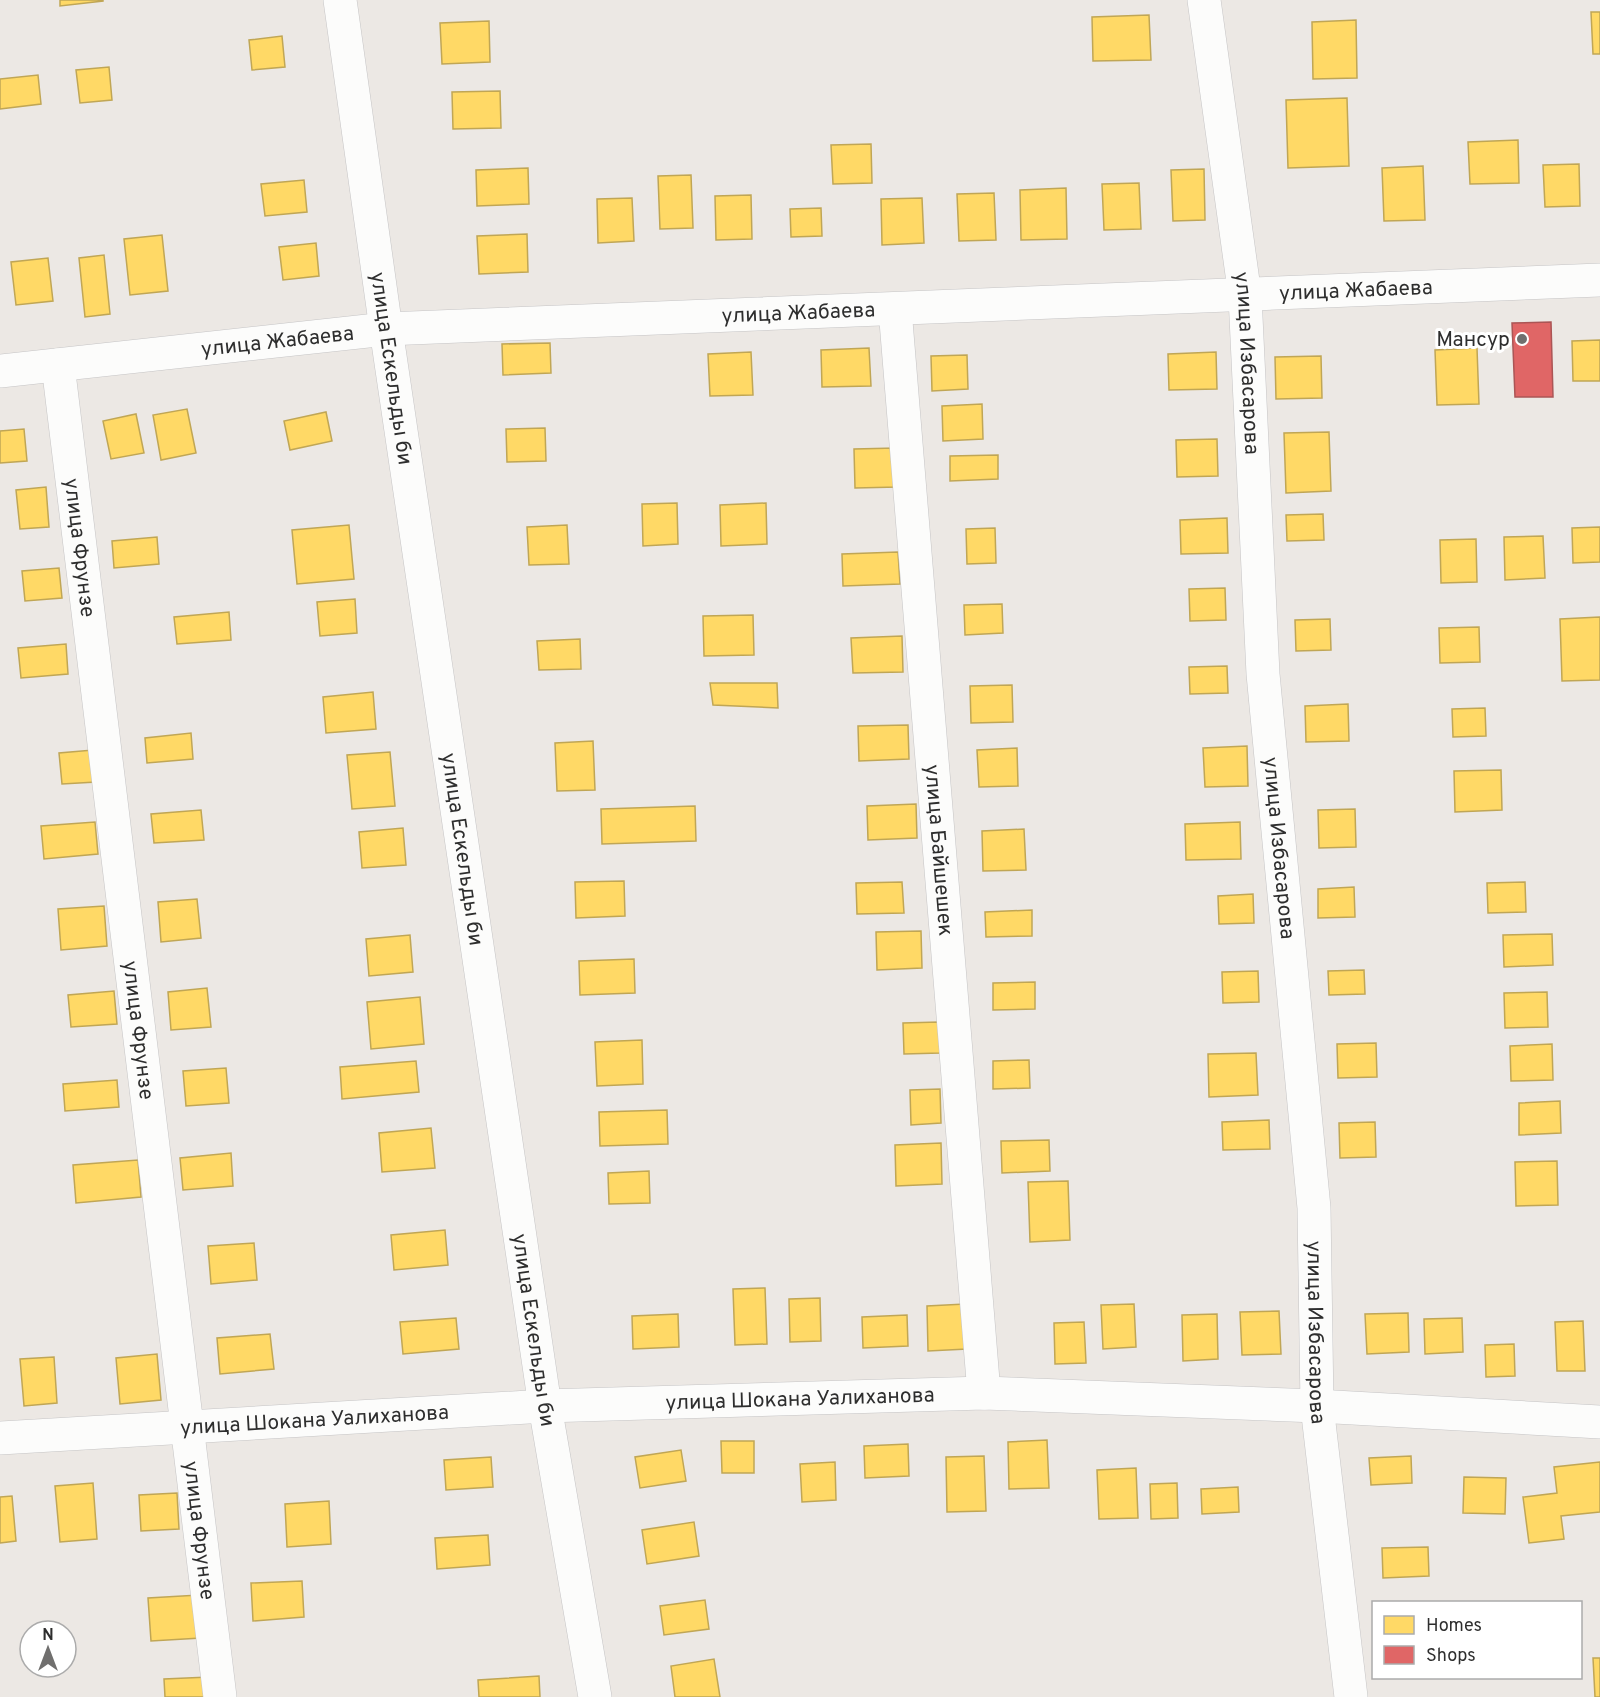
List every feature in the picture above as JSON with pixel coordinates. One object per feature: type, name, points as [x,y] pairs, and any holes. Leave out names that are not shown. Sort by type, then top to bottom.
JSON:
[{"type":"street","name":"улица Ескельды би","points":[[340,0],[386,329],[545,1406],[595,1697]]},
{"type":"street","name":"улица Избасарова","points":[[1204,0],[1245,296],[1263,674],[1314,1208],[1317,1406],[1351,1697]]},
{"type":"street","name":"улица Жабаева","points":[[0,371],[386,329],[1600,280]]},
{"type":"street","name":"улица Байшешек","points":[[895,309],[984,1393]]},
{"type":"street","name":"улица Фрунзе","points":[[58,365],[220,1697]]},
{"type":"street","name":"улица Шокана Уалиханова","points":[[0,1438],[545,1406],[984,1393],[1317,1406],[1600,1422]]},
{"type":"building: Homes","points":[[60,0],[103,0],[103,1],[60,6]]},
{"type":"building: Homes","points":[[1591,12],[1600,12],[1600,54],[1593,54]]},
{"type":"building: Homes","points":[[1149,15],[1151,60],[1093,61],[1092,17]]},
{"type":"building: Homes","points":[[1356,20],[1357,78],[1313,79],[1312,22]]},
{"type":"building: Homes","points":[[489,21],[490,62],[442,64],[440,23]]},
{"type":"building: Homes","points":[[282,36],[285,67],[252,70],[249,40]]},
{"type":"building: Homes","points":[[109,67],[112,100],[80,103],[76,70]]},
{"type":"building: Homes","points":[[38,75],[41,104],[0,109],[0,79]]},
{"type":"building: Homes","points":[[500,91],[501,128],[453,129],[452,92]]},
{"type":"building: Homes","points":[[1347,98],[1349,166],[1288,168],[1286,100]]},
{"type":"building: Homes","points":[[1518,140],[1519,183],[1470,184],[1468,142]]},
{"type":"building: Homes","points":[[871,144],[872,183],[833,184],[831,145]]},
{"type":"building: Homes","points":[[1579,164],[1580,206],[1545,207],[1543,165]]},
{"type":"building: Homes","points":[[1423,166],[1425,220],[1384,221],[1382,168]]},
{"type":"building: Homes","points":[[528,168],[529,204],[477,206],[476,170]]},
{"type":"building: Homes","points":[[1204,169],[1205,220],[1173,221],[1171,170]]},
{"type":"building: Homes","points":[[691,175],[693,228],[660,229],[658,176]]},
{"type":"building: Homes","points":[[304,180],[307,212],[265,216],[261,184]]},
{"type":"building: Homes","points":[[1139,183],[1141,229],[1104,230],[1102,184]]},
{"type":"building: Homes","points":[[1066,188],[1067,239],[1021,240],[1020,190]]},
{"type":"building: Homes","points":[[994,193],[996,240],[959,241],[957,194]]},
{"type":"building: Homes","points":[[751,195],[752,239],[716,240],[715,196]]},
{"type":"building: Homes","points":[[632,198],[634,241],[598,243],[597,199]]},
{"type":"building: Homes","points":[[922,198],[924,243],[882,245],[881,199]]},
{"type":"building: Homes","points":[[821,208],[822,236],[791,237],[790,209]]},
{"type":"building: Homes","points":[[527,234],[528,272],[479,274],[477,236]]},
{"type":"building: Homes","points":[[162,235],[168,291],[130,295],[124,239]]},
{"type":"building: Homes","points":[[316,243],[319,276],[283,280],[279,247]]},
{"type":"building: Homes","points":[[104,255],[110,314],[85,317],[79,258]]},
{"type":"building: Homes","points":[[48,258],[53,301],[16,305],[11,262]]},
{"type":"building: Homes","points":[[1600,340],[1600,381],[1573,381],[1572,341]]},
{"type":"building: Homes","points":[[550,343],[551,373],[503,375],[502,344]]},
{"type":"building: Homes","points":[[869,348],[871,386],[822,387],[821,350]]},
{"type":"building: Homes","points":[[1477,348],[1479,404],[1437,405],[1435,350]]},
{"type":"building: Homes","points":[[751,352],[753,395],[710,396],[708,354]]},
{"type":"building: Homes","points":[[1216,352],[1217,389],[1169,390],[1168,354]]},
{"type":"building: Homes","points":[[967,355],[968,389],[932,391],[931,356]]},
{"type":"building: Homes","points":[[1321,356],[1322,398],[1276,399],[1275,357]]},
{"type":"building: Homes","points":[[982,404],[983,439],[943,441],[942,406]]},
{"type":"building: Homes","points":[[187,409],[196,453],[161,460],[153,415]]},
{"type":"building: Homes","points":[[326,412],[332,441],[290,450],[284,421]]},
{"type":"building: Homes","points":[[136,414],[144,453],[111,459],[103,421]]},
{"type":"building: Homes","points":[[545,428],[546,461],[507,462],[506,429]]},
{"type":"building: Homes","points":[[24,429],[27,461],[0,463],[0,431]]},
{"type":"building: Homes","points":[[1329,432],[1331,491],[1286,493],[1284,433]]},
{"type":"building: Homes","points":[[1217,439],[1218,476],[1177,477],[1176,440]]},
{"type":"building: Homes","points":[[896,448],[898,487],[855,488],[854,449]]},
{"type":"building: Homes","points":[[998,455],[998,479],[950,481],[950,456]]},
{"type":"building: Homes","points":[[46,487],[49,527],[20,529],[16,490]]},
{"type":"building: Homes","points":[[677,503],[678,544],[643,546],[642,504]]},
{"type":"building: Homes","points":[[766,503],[767,544],[721,546],[720,505]]},
{"type":"building: Homes","points":[[1323,514],[1324,540],[1287,541],[1286,515]]},
{"type":"building: Homes","points":[[1227,518],[1228,553],[1181,554],[1180,520]]},
{"type":"building: Homes","points":[[349,525],[354,579],[297,584],[292,530]]},
{"type":"building: Homes","points":[[567,525],[569,564],[529,565],[527,527]]},
{"type":"building: Homes","points":[[1600,527],[1600,562],[1573,563],[1572,528]]},
{"type":"building: Homes","points":[[995,528],[996,563],[967,564],[966,529]]},
{"type":"building: Homes","points":[[1543,536],[1545,578],[1505,580],[1504,537]]},
{"type":"building: Homes","points":[[157,537],[159,564],[114,568],[112,541]]},
{"type":"building: Homes","points":[[1476,539],[1477,582],[1441,583],[1440,540]]},
{"type":"building: Homes","points":[[898,552],[900,584],[843,586],[842,554]]},
{"type":"building: Homes","points":[[59,568],[62,598],[25,601],[22,571]]},
{"type":"building: Homes","points":[[1225,588],[1226,620],[1190,621],[1189,589]]},
{"type":"building: Homes","points":[[355,599],[357,633],[320,636],[317,602]]},
{"type":"building: Homes","points":[[1002,604],[1003,633],[965,635],[964,605]]},
{"type":"building: Homes","points":[[229,612],[231,640],[177,644],[174,617]]},
{"type":"building: Homes","points":[[753,615],[754,655],[704,656],[703,616]]},
{"type":"building: Homes","points":[[1600,617],[1600,680],[1562,681],[1560,619]]},
{"type":"building: Homes","points":[[1330,619],[1331,650],[1296,651],[1295,620]]},
{"type":"building: Homes","points":[[1479,627],[1480,662],[1440,663],[1439,628]]},
{"type":"building: Homes","points":[[902,636],[903,672],[853,673],[851,638]]},
{"type":"building: Homes","points":[[580,639],[581,669],[539,670],[537,641]]},
{"type":"building: Homes","points":[[66,644],[68,674],[21,678],[18,648]]},
{"type":"building: Homes","points":[[1227,666],[1228,693],[1190,694],[1189,667]]},
{"type":"building: Homes","points":[[710,683],[777,683],[778,708],[713,705]]},
{"type":"building: Homes","points":[[1012,685],[1013,722],[971,723],[970,686]]},
{"type":"building: Homes","points":[[373,692],[376,729],[326,733],[323,697]]},
{"type":"building: Homes","points":[[1348,704],[1349,741],[1306,742],[1305,706]]},
{"type":"building: Homes","points":[[1485,708],[1486,736],[1453,737],[1452,709]]},
{"type":"building: Homes","points":[[908,725],[909,759],[859,761],[858,726]]},
{"type":"building: Homes","points":[[191,733],[193,759],[147,763],[145,738]]},
{"type":"building: Homes","points":[[593,741],[595,790],[557,791],[555,743]]},
{"type":"building: Homes","points":[[1247,746],[1248,786],[1205,787],[1203,748]]},
{"type":"building: Homes","points":[[1017,748],[1018,786],[979,787],[977,750]]},
{"type":"building: Homes","points":[[93,750],[96,782],[62,784],[59,753]]},
{"type":"building: Homes","points":[[390,752],[395,806],[352,809],[347,755]]},
{"type":"building: Homes","points":[[1501,770],[1502,810],[1455,812],[1454,771]]},
{"type":"building: Homes","points":[[916,804],[917,838],[868,840],[867,806]]},
{"type":"building: Homes","points":[[695,806],[696,841],[602,844],[601,809]]},
{"type":"building: Homes","points":[[1355,809],[1356,847],[1319,848],[1318,810]]},
{"type":"building: Homes","points":[[201,810],[204,840],[154,843],[151,814]]},
{"type":"building: Homes","points":[[95,822],[98,854],[44,859],[41,826]]},
{"type":"building: Homes","points":[[1240,822],[1241,859],[1186,860],[1185,824]]},
{"type":"building: Homes","points":[[403,828],[406,865],[362,868],[359,832]]},
{"type":"building: Homes","points":[[1024,829],[1026,870],[983,871],[982,831]]},
{"type":"building: Homes","points":[[624,881],[625,916],[576,918],[575,882]]},
{"type":"building: Homes","points":[[902,882],[904,913],[857,914],[856,883]]},
{"type":"building: Homes","points":[[1525,882],[1526,912],[1488,913],[1487,883]]},
{"type":"building: Homes","points":[[1354,887],[1355,917],[1318,918],[1318,889]]},
{"type":"building: Homes","points":[[1253,894],[1254,923],[1219,924],[1218,896]]},
{"type":"building: Homes","points":[[197,899],[201,938],[161,942],[158,902]]},
{"type":"building: Homes","points":[[104,906],[107,946],[61,950],[58,909]]},
{"type":"building: Homes","points":[[1032,910],[1032,936],[986,937],[985,912]]},
{"type":"building: Homes","points":[[921,931],[922,968],[877,970],[876,932]]},
{"type":"building: Homes","points":[[1552,934],[1553,965],[1504,967],[1503,935]]},
{"type":"building: Homes","points":[[410,935],[413,972],[369,976],[366,939]]},
{"type":"building: Homes","points":[[634,959],[635,993],[580,995],[579,961]]},
{"type":"building: Homes","points":[[1364,970],[1365,994],[1329,995],[1328,971]]},
{"type":"building: Homes","points":[[1258,971],[1259,1002],[1223,1003],[1222,972]]},
{"type":"building: Homes","points":[[1035,982],[1035,1009],[993,1010],[993,983]]},
{"type":"building: Homes","points":[[207,988],[211,1027],[171,1030],[168,992]]},
{"type":"building: Homes","points":[[114,991],[117,1024],[71,1027],[68,995]]},
{"type":"building: Homes","points":[[1547,992],[1548,1027],[1505,1028],[1504,993]]},
{"type":"building: Homes","points":[[420,997],[424,1044],[371,1049],[367,1002]]},
{"type":"building: Homes","points":[[939,1022],[940,1053],[904,1054],[903,1023]]},
{"type":"building: Homes","points":[[642,1040],[643,1084],[597,1086],[595,1042]]},
{"type":"building: Homes","points":[[1376,1043],[1377,1077],[1338,1078],[1337,1044]]},
{"type":"building: Homes","points":[[1552,1044],[1553,1080],[1511,1081],[1510,1046]]},
{"type":"building: Homes","points":[[1256,1053],[1258,1095],[1209,1097],[1208,1054]]},
{"type":"building: Homes","points":[[1029,1060],[1030,1088],[993,1089],[993,1061]]},
{"type":"building: Homes","points":[[416,1061],[419,1092],[342,1099],[340,1067]]},
{"type":"building: Homes","points":[[226,1068],[229,1103],[186,1106],[183,1071]]},
{"type":"building: Homes","points":[[117,1080],[119,1107],[65,1111],[63,1084]]},
{"type":"building: Homes","points":[[940,1089],[941,1123],[911,1125],[910,1090]]},
{"type":"building: Homes","points":[[1560,1101],[1561,1133],[1519,1135],[1519,1103]]},
{"type":"building: Homes","points":[[667,1110],[668,1144],[600,1146],[599,1112]]},
{"type":"building: Homes","points":[[1269,1120],[1270,1149],[1223,1150],[1222,1122]]},
{"type":"building: Homes","points":[[1375,1122],[1376,1157],[1340,1158],[1339,1123]]},
{"type":"building: Homes","points":[[431,1128],[435,1168],[382,1172],[379,1133]]},
{"type":"building: Homes","points":[[1049,1140],[1050,1171],[1002,1173],[1001,1141]]},
{"type":"building: Homes","points":[[941,1143],[942,1184],[896,1186],[895,1145]]},
{"type":"building: Homes","points":[[231,1153],[233,1186],[183,1190],[180,1158]]},
{"type":"building: Homes","points":[[138,1160],[141,1197],[76,1203],[73,1165]]},
{"type":"building: Homes","points":[[1557,1161],[1558,1205],[1516,1206],[1515,1162]]},
{"type":"building: Homes","points":[[649,1171],[650,1203],[609,1204],[608,1173]]},
{"type":"building: Homes","points":[[1068,1181],[1070,1240],[1030,1242],[1028,1182]]},
{"type":"building: Homes","points":[[445,1230],[448,1265],[394,1270],[391,1235]]},
{"type":"building: Homes","points":[[254,1243],[257,1280],[211,1284],[208,1246]]},
{"type":"building: Homes","points":[[765,1288],[767,1344],[735,1345],[733,1289]]},
{"type":"building: Homes","points":[[820,1298],[821,1341],[790,1342],[789,1299]]},
{"type":"building: Homes","points":[[965,1304],[967,1349],[928,1351],[927,1306]]},
{"type":"building: Homes","points":[[1134,1304],[1136,1347],[1103,1349],[1101,1305]]},
{"type":"building: Homes","points":[[1279,1311],[1281,1354],[1242,1355],[1240,1312]]},
{"type":"building: Homes","points":[[1408,1313],[1409,1352],[1367,1354],[1365,1314]]},
{"type":"building: Homes","points":[[678,1314],[679,1347],[633,1349],[632,1316]]},
{"type":"building: Homes","points":[[1217,1314],[1218,1359],[1183,1361],[1182,1315]]},
{"type":"building: Homes","points":[[907,1315],[908,1346],[863,1348],[862,1317]]},
{"type":"building: Homes","points":[[456,1318],[459,1349],[403,1354],[400,1322]]},
{"type":"building: Homes","points":[[1462,1318],[1463,1352],[1425,1354],[1424,1319]]},
{"type":"building: Homes","points":[[1583,1321],[1585,1371],[1557,1371],[1555,1322]]},
{"type":"building: Homes","points":[[1084,1322],[1086,1363],[1055,1364],[1054,1323]]},
{"type":"building: Homes","points":[[270,1334],[274,1369],[220,1374],[217,1338]]},
{"type":"building: Homes","points":[[1514,1344],[1515,1376],[1486,1377],[1485,1345]]},
{"type":"building: Homes","points":[[157,1354],[161,1400],[120,1404],[116,1358]]},
{"type":"building: Homes","points":[[54,1357],[57,1403],[24,1406],[20,1359]]},
{"type":"building: Homes","points":[[1047,1440],[1049,1488],[1009,1489],[1008,1442]]},
{"type":"building: Homes","points":[[721,1441],[754,1441],[754,1473],[722,1473]]},
{"type":"building: Homes","points":[[908,1444],[909,1476],[865,1478],[864,1446]]},
{"type":"building: Homes","points":[[681,1450],[686,1481],[640,1488],[635,1457]]},
{"type":"building: Homes","points":[[984,1456],[986,1511],[947,1512],[946,1457]]},
{"type":"building: Homes","points":[[1411,1456],[1412,1483],[1371,1485],[1369,1458]]},
{"type":"building: Homes","points":[[491,1457],[493,1487],[446,1490],[444,1460]]},
{"type":"building: Homes","points":[[835,1462],[836,1500],[802,1502],[800,1464]]},
{"type":"building: Homes","points":[[1600,1462],[1600,1512],[1561,1516],[1564,1539],[1529,1543],[1523,1497],[1557,1493],[1554,1467]]},
{"type":"building: Homes","points":[[1136,1468],[1138,1518],[1099,1519],[1097,1470]]},
{"type":"building: Homes","points":[[1464,1477],[1506,1478],[1505,1514],[1463,1513]]},
{"type":"building: Homes","points":[[93,1483],[97,1539],[60,1542],[55,1486]]},
{"type":"building: Homes","points":[[1177,1483],[1178,1518],[1151,1519],[1150,1484]]},
{"type":"building: Homes","points":[[1238,1487],[1239,1512],[1202,1514],[1201,1489]]},
{"type":"building: Homes","points":[[177,1493],[179,1529],[141,1531],[139,1495]]},
{"type":"building: Homes","points":[[12,1496],[16,1541],[0,1543],[0,1497]]},
{"type":"building: Homes","points":[[329,1501],[331,1544],[287,1547],[285,1504]]},
{"type":"building: Homes","points":[[694,1522],[699,1556],[647,1564],[642,1530]]},
{"type":"building: Homes","points":[[488,1535],[490,1565],[437,1569],[435,1538]]},
{"type":"building: Homes","points":[[1428,1547],[1429,1576],[1383,1578],[1382,1548]]},
{"type":"building: Homes","points":[[302,1581],[304,1617],[253,1621],[251,1583]]},
{"type":"building: Homes","points":[[199,1595],[201,1638],[151,1641],[148,1598]]},
{"type":"building: Homes","points":[[705,1600],[709,1629],[664,1635],[660,1606]]},
{"type":"building: Homes","points":[[1593,1658],[1600,1658],[1600,1697],[1595,1697]]},
{"type":"building: Homes","points":[[714,1659],[720,1697],[675,1697],[671,1666]]},
{"type":"building: Homes","points":[[539,1676],[540,1697],[479,1697],[478,1680]]},
{"type":"building: Homes","points":[[209,1677],[210,1697],[165,1697],[164,1679]]},
{"type":"building: Shops","points":[[1551,322],[1553,397],[1515,397],[1512,323]]},
{"type":"place","name":"Мансур","points":[[1522,339]]}]
